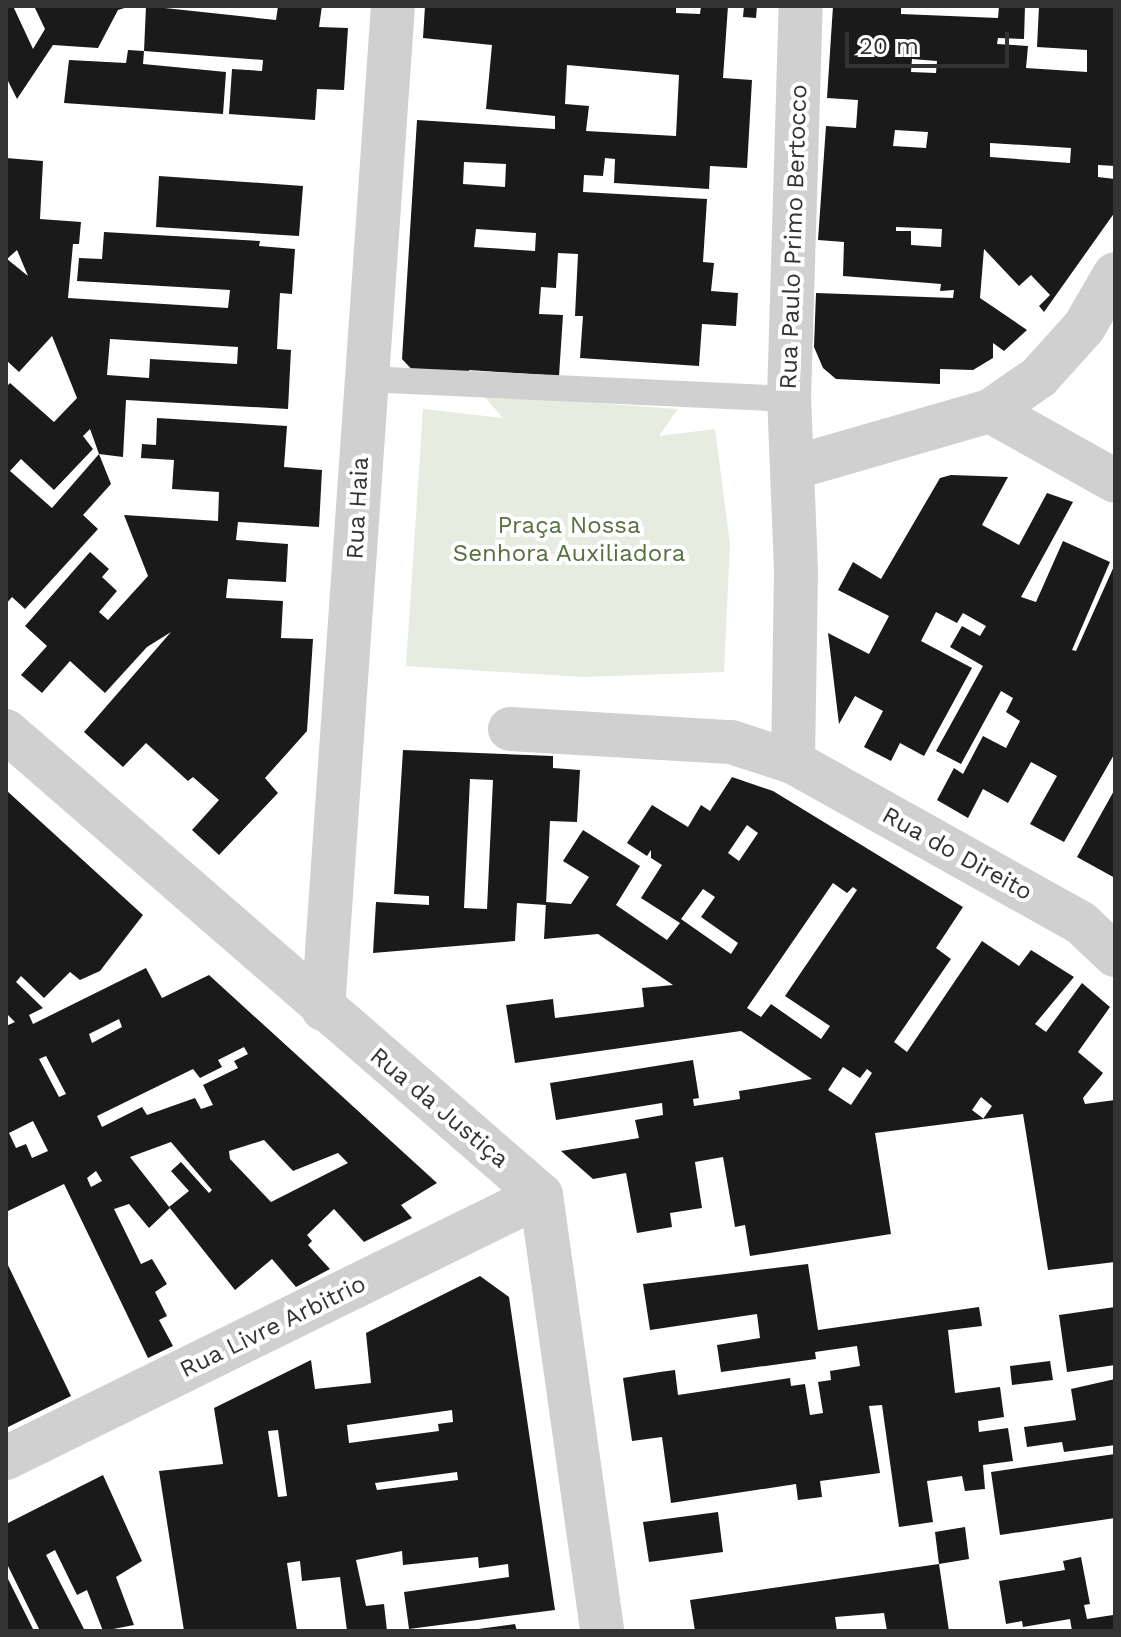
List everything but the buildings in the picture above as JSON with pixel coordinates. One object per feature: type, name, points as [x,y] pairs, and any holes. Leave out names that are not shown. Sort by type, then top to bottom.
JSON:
[{"type":"street","name":"Rua Haia","points":[[323,1009],[333,918],[366,379],[393,6]]},
{"type":"street","name":"Rua Paulo Primo Bertocco","points":[[792,468],[789,399],[801,6]]},
{"type":"street","points":[[510,729],[731,742],[793,762],[792,468],[990,411],[1039,377],[1084,327],[1115,274]]},
{"type":"street","points":[[990,411],[1115,481]]},
{"type":"street","name":"Rua da Justiça","points":[[6,731],[541,1195]]},
{"type":"street","name":"Rua do Direito","points":[[793,762],[1081,923],[1115,955]]},
{"type":"street","points":[[541,1195],[602,1631]]},
{"type":"street","name":"Rua Livre Arbitrio","points":[[6,1458],[541,1195]]},
{"type":"lane","points":[[366,379],[789,399]]},
{"type":"green space","name":"Praça Nossa Senhora Auxiliadora","points":[[483,395],[678,409],[659,436],[715,429],[730,544],[724,672],[583,677],[406,666],[423,409],[503,418]]}]
